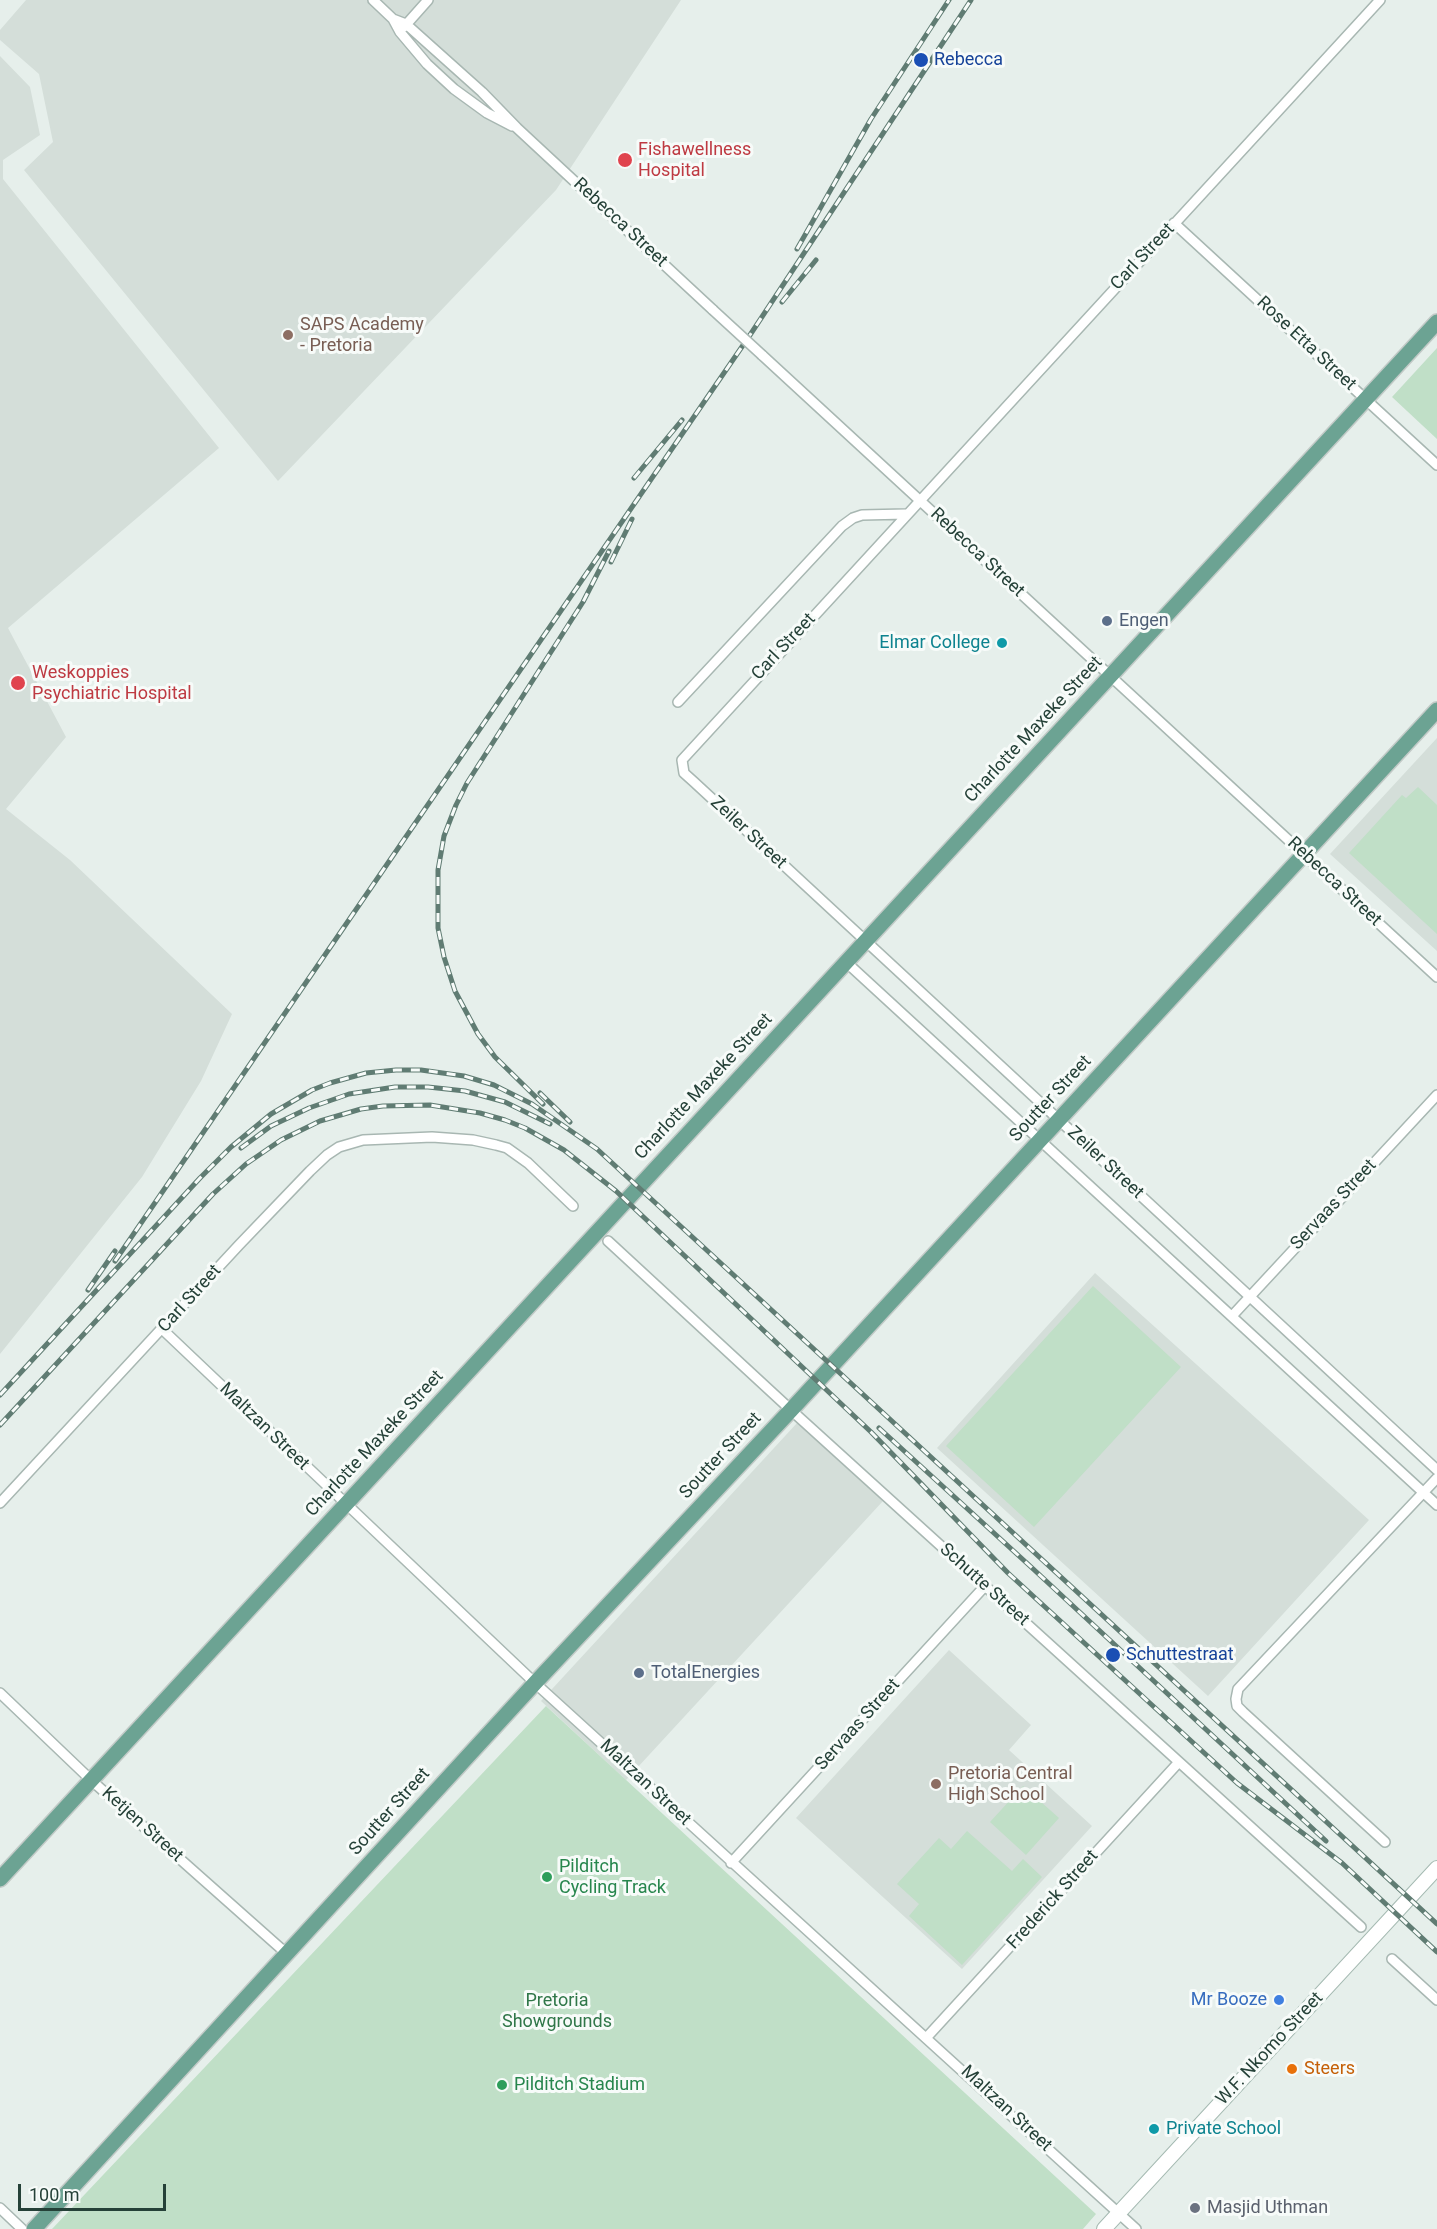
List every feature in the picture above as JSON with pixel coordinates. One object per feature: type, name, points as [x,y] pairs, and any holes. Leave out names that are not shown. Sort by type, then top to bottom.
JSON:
[{"type":"main road","name":"Charlotte Maxeke Street","points":[[0,1879],[1437,322]]},
{"type":"main road","name":"Soutter Street","points":[[34,2229],[535,1683],[791,1410],[1437,710]]},
{"type":"main road","name":"W.F. Nkomo Street","points":[[1104,2229],[1437,1868]]},
{"type":"street","name":"Rebecca Street","points":[[373,0],[403,28],[482,92],[516,128],[1437,977]]},
{"type":"street","points":[[403,28],[428,0]]},
{"type":"street","name":"Carl Street","points":[[694,782],[683,771],[684,756],[1380,0]]},
{"type":"street","name":"Rebecca Street","points":[[403,28],[427,64],[454,89],[487,113],[516,128]]},
{"type":"street","name":"Rose Etta Street","points":[[1174,223],[1437,465]]},
{"type":"street","points":[[678,702],[842,526],[862,515],[906,514]]},
{"type":"street","name":"Zeiler Street","points":[[694,782],[864,942],[1437,1470]]},
{"type":"street","name":"Zeiler Street","points":[[846,962],[1437,1505]]},
{"type":"street","name":"Servaas Street","points":[[1232,1316],[1437,1095]]},
{"type":"street","name":"Carl Street","points":[[0,1503],[239,1245],[327,1155],[350,1143],[404,1138],[464,1138],[507,1148],[528,1163],[573,1206]]},
{"type":"street","name":"Schutte Street","points":[[608,1241],[1361,1927]]},
{"type":"street","name":"Maltzan Street","points":[[162,1329],[535,1683],[1136,2229]]},
{"type":"street","points":[[1385,1842],[1243,1712],[1237,1706],[1236,1699],[1238,1689],[1437,1478]]},
{"type":"street","name":"Servaas Street","points":[[732,1863],[985,1586]]},
{"type":"street","name":"Ketjen Street","points":[[0,1693],[91,1780],[287,1954]]},
{"type":"street","name":"Frederick Street","points":[[927,2037],[1179,1762]]},
{"type":"street","points":[[1392,1959],[1437,2000]]},
{"type":"street","points":[[0,2208],[22,2229]]},
{"type":"shaded area","name":"SAPS Academy - Pretoria","points":[[26,0],[681,0],[556,190],[278,481],[24,170],[53,142],[39,74],[0,40],[0,30]]},
{"type":"shaded area","name":"Weskoppies Psychiatric Hospital","points":[[0,56],[30,87],[40,135],[3,160],[3,179],[219,448],[8,628],[66,737],[6,809],[70,860],[232,1014],[201,1081],[142,1177],[0,1354]]},
{"type":"shaded area","points":[[1437,738],[1437,951],[1330,854]]},
{"type":"shaded area","points":[[1095,1273],[1369,1520],[1208,1696],[937,1448]]},
{"type":"shaded area","points":[[797,1423],[883,1501],[626,1780],[541,1701]]},
{"type":"shaded area","name":"Pretoria Central High School","points":[[949,1650],[1031,1725],[1009,1750],[1092,1826],[962,1969],[796,1818]]},
{"type":"green space","points":[[1437,348],[1437,439],[1392,397]]},
{"type":"green space","points":[[1418,787],[1437,805],[1437,934],[1349,853],[1402,795],[1406,798]]},
{"type":"green space","points":[[1093,1286],[1181,1367],[1034,1527],[946,1446]]},
{"type":"green space","name":"Pretoria Showgrounds","points":[[546,1706],[1096,2214],[1083,2229],[52,2229]]},
{"type":"green space","points":[[1023,1786],[1059,1818],[1026,1855],[990,1822]]},
{"type":"green space","points":[[967,1831],[1012,1871],[1023,1859],[1042,1877],[962,1965],[909,1916],[919,1904],[897,1884],[939,1838],[951,1849]]},
{"type":"railway","points":[[797,249],[871,119],[949,0]]},
{"type":"railway","points":[[115,1261],[750,335],[971,0]]},
{"type":"railway","points":[[782,302],[816,260]]},
{"type":"railway","points":[[634,478],[682,420]]},
{"type":"railway","points":[[611,562],[632,519]]},
{"type":"railway","points":[[543,1104],[495,1057],[478,1034],[455,991],[438,928],[438,870],[444,836],[467,783],[583,602],[609,551]]},
{"type":"railway","points":[[0,1395],[200,1178],[231,1147],[271,1114],[312,1090],[366,1073],[421,1070],[464,1076],[494,1085],[532,1104],[597,1149],[1437,1924]]},
{"type":"railway","points":[[241,1148],[271,1126],[309,1108],[349,1094],[395,1087],[428,1087],[465,1091],[505,1102],[550,1124]]},
{"type":"railway","points":[[540,1093],[570,1122]]},
{"type":"railway","points":[[0,1425],[213,1194],[246,1164],[281,1140],[320,1121],[361,1109],[383,1106],[430,1105],[480,1113],[505,1120],[525,1128],[564,1150],[616,1191],[871,1432],[1008,1573],[1237,1783],[1342,1863],[1437,1952]]},
{"type":"railway","points":[[88,1290],[115,1251]]},
{"type":"railway","points":[[879,1428],[1326,1841]]},
{"type":"place","name":"Rebecca","points":[[921,60]]},
{"type":"place","name":"Fishawellness Hospital","points":[[625,160]]},
{"type":"place","name":"SAPS Academy - Pretoria","points":[[288,335]]},
{"type":"place","name":"Engen","points":[[1107,621]]},
{"type":"place","name":"Elmar College","points":[[1002,643]]},
{"type":"place","name":"Weskoppies Psychiatric Hospital","points":[[18,683]]},
{"type":"place","name":"Schuttestraat","points":[[1113,1655]]},
{"type":"place","name":"TotalEnergies","points":[[639,1673]]},
{"type":"place","name":"Pretoria Central High School","points":[[936,1784]]},
{"type":"place","name":"Pilditch Cycling Track","points":[[547,1877]]},
{"type":"place","name":"Mr Booze","points":[[1279,2000]]},
{"type":"place","name":"Steers","points":[[1292,2069]]},
{"type":"place","name":"Pilditch Stadium","points":[[502,2085]]},
{"type":"place","name":"Private School","points":[[1154,2129]]},
{"type":"place","name":"Masjid Uthman","points":[[1195,2208]]}]
